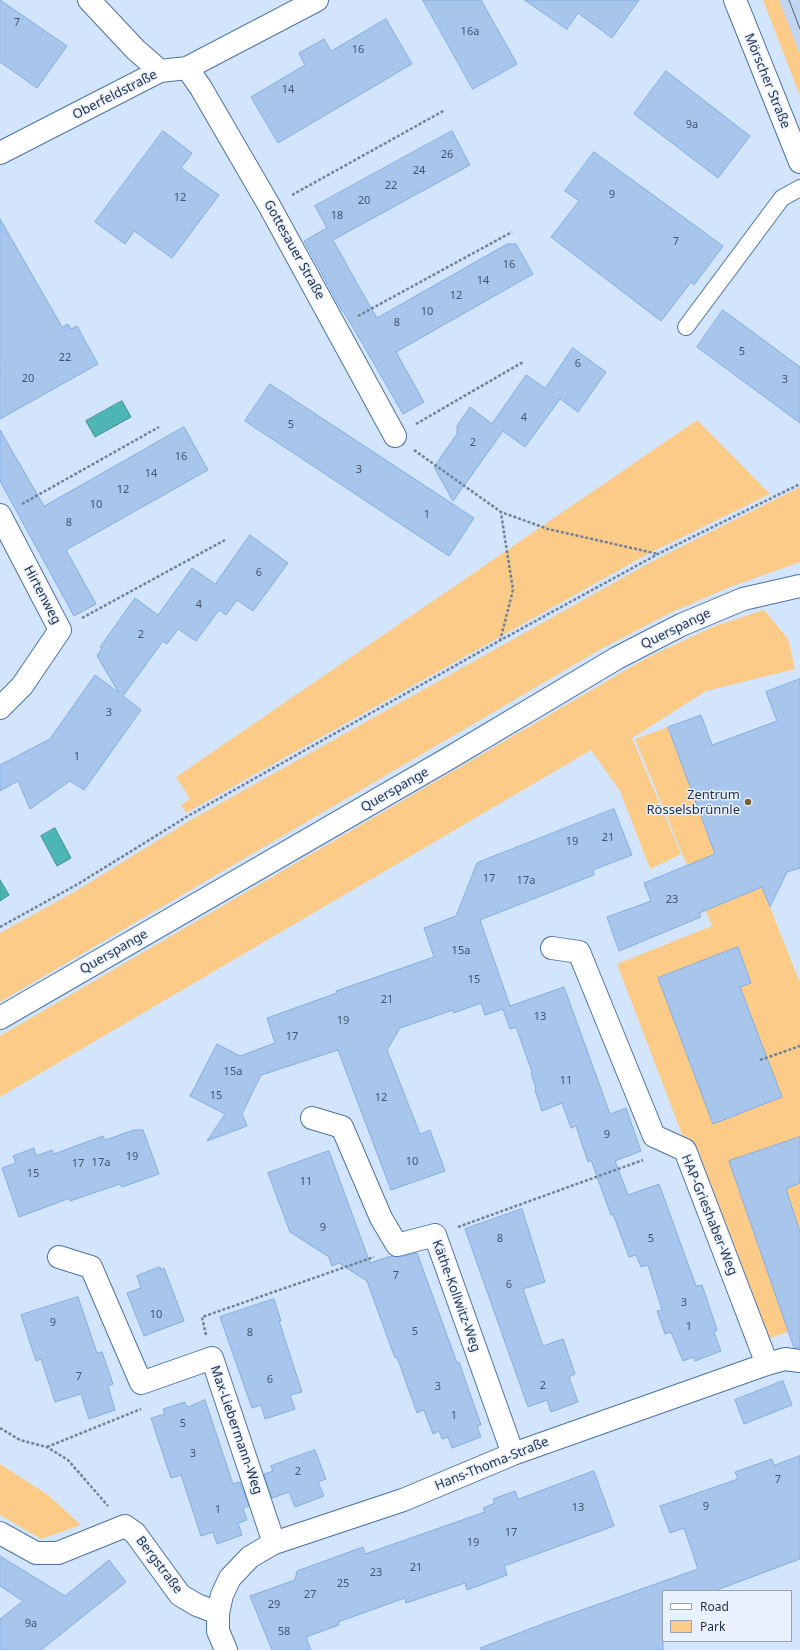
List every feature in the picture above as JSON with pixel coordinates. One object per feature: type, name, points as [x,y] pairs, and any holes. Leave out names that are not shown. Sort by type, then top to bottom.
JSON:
[{"type":"street","points":[[89,0],[136,50],[160,71]]},
{"type":"street","name":"Oberfeldstraße","points":[[0,153],[160,71],[187,68],[317,0]]},
{"type":"street","name":"Mörscher Straße","points":[[735,0],[800,162]]},
{"type":"street","name":"Gottesauer Straße","points":[[187,68],[201,88],[270,207],[395,436]]},
{"type":"street","name":"Hirtenweg","points":[[0,515],[60,630],[22,686],[0,708]]},
{"type":"street","name":"Querspange","points":[[0,1018],[451,757],[617,658],[681,625],[743,599],[800,586]]},
{"type":"street","name":"HAP-Grieshaber-Weg","points":[[552,948],[579,952],[654,1136],[685,1150],[767,1364]]},
{"type":"street","points":[[312,1118],[342,1128],[381,1218],[396,1245]]},
{"type":"street","name":"Käthe-Kollwitz-Weg","points":[[396,1245],[435,1235],[513,1454]]},
{"type":"street","points":[[59,1258],[91,1267],[141,1383]]},
{"type":"street","name":"Max-Liebermann-Weg","points":[[141,1383],[212,1358],[274,1543]]},
{"type":"street","name":"Hans-Thoma-Straße","points":[[218,1613],[222,1595],[230,1578],[250,1557],[274,1543],[403,1500],[513,1454],[767,1364],[785,1358],[800,1361]]},
{"type":"street","name":"Bergstraße","points":[[0,1532],[36,1553],[58,1552],[125,1526],[135,1533],[180,1595],[197,1605],[218,1613]]},
{"type":"street","points":[[218,1613],[218,1631],[226,1650]]},
{"type":"lane","points":[[686,327],[782,198],[800,188]]},
{"type":"path","points":[[270,207],[445,110]]},
{"type":"path","points":[[336,328],[512,232]]},
{"type":"path","points":[[523,362],[395,436],[501,512],[548,529],[658,554]]},
{"type":"path","points":[[0,515],[159,427]]},
{"type":"path","points":[[0,927],[78,884],[188,816],[500,641],[658,554],[800,484]]},
{"type":"path","points":[[500,641],[513,590],[501,512]]},
{"type":"path","points":[[60,630],[225,540]]},
{"type":"path","points":[[760,1060],[800,1046]]},
{"type":"path","points":[[435,1235],[657,1155],[668,1142]]},
{"type":"path","points":[[212,1358],[202,1317],[384,1253],[396,1245]]},
{"type":"path","points":[[47,1447],[144,1408],[141,1383]]},
{"type":"path","points":[[0,1428],[20,1440],[47,1447],[68,1460],[125,1526]]},
{"type":"shaded area","points":[[779,0],[800,0],[800,55]]},
{"type":"shaded area","points":[[122,401],[131,417],[95,437],[86,421]]},
{"type":"shaded area","points":[[55,828],[71,858],[57,866],[41,836]]},
{"type":"shaded area","points":[[0,880],[9,895],[0,901]]},
{"type":"green space","points":[[763,0],[779,0],[800,55],[800,96]]},
{"type":"green space","points":[[697,420],[770,494],[646,555],[186,813],[181,805],[190,799],[176,777]]},
{"type":"green space","points":[[800,487],[800,562],[730,587],[670,613],[601,649],[0,1002],[0,933],[76,891],[189,821],[649,563]]},
{"type":"green space","points":[[764,610],[788,639],[795,669],[706,691],[632,738],[681,854],[650,869],[620,791],[591,750],[0,1097],[0,1036],[648,657],[715,626]]},
{"type":"green space","points":[[668,727],[732,899],[762,887],[800,983],[800,1328],[761,1341],[617,964],[712,926],[635,739]]},
{"type":"green space","points":[[0,1464],[48,1495],[81,1525],[41,1539],[0,1515]]},
{"type":"building","points":[[0,0],[67,46],[37,88],[0,62]]},
{"type":"building","points":[[423,0],[481,0],[517,64],[473,89]]},
{"type":"building","points":[[525,0],[639,0],[612,38],[578,13],[567,29]]},
{"type":"building","points":[[386,19],[412,64],[278,143],[251,97],[305,65],[299,53],[324,39],[331,51]]},
{"type":"building","points":[[666,71],[750,136],[718,178],[634,114]]},
{"type":"building","points":[[163,131],[192,153],[181,168],[219,195],[172,258],[134,231],[125,244],[95,222]]},
{"type":"building","points":[[452,131],[470,165],[333,240],[359,287],[377,318],[507,244],[516,244],[533,274],[396,352],[424,402],[403,414],[342,311],[304,241],[327,228],[315,206]]},
{"type":"building","points":[[594,152],[723,246],[694,285],[691,282],[661,321],[551,237],[579,201],[565,191]]},
{"type":"building","points":[[0,219],[62,327],[68,324],[71,329],[77,326],[98,364],[0,419]]},
{"type":"building","points":[[723,310],[800,367],[800,423],[697,347]]},
{"type":"building","points":[[573,348],[606,372],[578,412],[560,399],[525,447],[503,431],[453,501],[434,467],[457,434],[457,426],[470,407],[492,424],[526,375],[545,388]]},
{"type":"building","points":[[270,384],[474,518],[449,556],[245,421]]},
{"type":"building","points":[[184,427],[208,470],[66,550],[96,604],[74,616],[0,481],[0,430],[44,506]]},
{"type":"building","points":[[250,535],[288,563],[253,611],[237,600],[226,615],[219,610],[196,641],[178,629],[167,644],[163,641],[123,696],[141,710],[84,790],[70,781],[30,809],[18,781],[0,791],[0,765],[50,739],[95,675],[119,693],[97,656],[102,648],[100,647],[135,598],[158,615],[192,568],[215,584]]},
{"type":"building","name":"Zentrum Rösselsbrünnle","points":[[800,679],[800,868],[787,872],[770,907],[762,887],[699,913],[701,917],[619,951],[607,917],[651,901],[644,883],[715,854],[668,727],[701,715],[712,745],[777,721],[766,692]]},
{"type":"building","points":[[614,809],[632,855],[593,870],[594,875],[480,920],[510,1006],[564,987],[610,1114],[626,1108],[641,1151],[615,1161],[628,1195],[659,1184],[696,1286],[702,1285],[717,1330],[714,1332],[721,1351],[695,1361],[694,1357],[683,1361],[671,1332],[665,1334],[657,1311],[662,1310],[648,1265],[641,1267],[636,1255],[629,1257],[613,1214],[611,1215],[591,1160],[588,1162],[576,1126],[571,1128],[562,1103],[542,1111],[535,1090],[532,1072],[516,1027],[510,1029],[503,1009],[485,1015],[481,1003],[454,1013],[453,1010],[400,1028],[387,1050],[420,1134],[430,1130],[445,1171],[391,1190],[338,1050],[261,1075],[242,1114],[247,1126],[207,1141],[225,1114],[190,1096],[217,1044],[240,1056],[275,1043],[267,1018],[337,993],[336,991],[434,957],[424,928],[456,916],[477,863]]},
{"type":"building","points":[[738,947],[751,983],[740,987],[782,1097],[713,1124],[658,978]]},
{"type":"building","points":[[134,1130],[143,1130],[159,1174],[122,1187],[120,1184],[70,1201],[70,1198],[19,1217],[2,1168],[16,1163],[13,1156],[34,1148],[36,1156],[52,1150],[54,1154],[103,1136],[105,1140]]},
{"type":"building","points":[[800,1137],[800,1183],[786,1189],[800,1232],[800,1348],[794,1348],[729,1161]]},
{"type":"building","points":[[329,1151],[370,1263],[391,1256],[400,1257],[417,1253],[457,1363],[459,1362],[481,1425],[477,1426],[481,1437],[452,1448],[448,1437],[442,1439],[439,1431],[433,1434],[424,1410],[417,1413],[367,1281],[339,1263],[332,1266],[329,1257],[290,1232],[268,1173]]},
{"type":"building","points":[[522,1209],[545,1282],[523,1289],[543,1346],[563,1339],[575,1374],[569,1377],[578,1402],[551,1412],[547,1400],[528,1407],[465,1229]]},
{"type":"building","points":[[160,1267],[161,1270],[164,1268],[184,1321],[144,1336],[127,1293],[141,1288],[137,1276]]},
{"type":"building","points":[[78,1297],[97,1353],[102,1352],[113,1384],[108,1386],[115,1410],[89,1419],[81,1394],[55,1402],[41,1359],[36,1361],[21,1315]]},
{"type":"building","points":[[274,1299],[281,1321],[279,1321],[302,1392],[290,1395],[295,1409],[265,1419],[261,1405],[252,1408],[220,1317]]},
{"type":"building","points":[[783,1381],[792,1405],[744,1424],[735,1400]]},
{"type":"building","points":[[205,1400],[233,1484],[240,1482],[249,1506],[243,1508],[247,1520],[238,1523],[242,1535],[217,1544],[213,1532],[201,1536],[181,1475],[171,1478],[151,1418],[165,1414],[163,1409],[185,1402],[187,1407]]},
{"type":"building","points":[[315,1450],[326,1479],[318,1482],[324,1496],[295,1507],[289,1492],[272,1498],[264,1474],[273,1471],[271,1466]]},
{"type":"building","points":[[800,1456],[800,1559],[717,1590],[662,1590],[663,1650],[481,1650],[480,1648],[545,1623],[698,1569],[684,1528],[670,1533],[660,1506],[738,1479],[735,1472],[772,1459],[774,1465]]},
{"type":"building","points":[[594,1471],[614,1526],[504,1566],[507,1575],[467,1590],[465,1583],[406,1603],[405,1598],[338,1622],[339,1625],[306,1637],[311,1650],[272,1650],[250,1596],[295,1580],[297,1571],[363,1547],[365,1554],[485,1512],[483,1508],[495,1503],[493,1499],[515,1491],[518,1499]]},
{"type":"building","points":[[0,1556],[65,1596],[109,1560],[126,1582],[41,1650],[0,1650],[0,1619],[23,1601],[0,1586]]},
{"type":"tram line","points":[[789,0],[800,29]]},
{"type":"place","name":"Zentrum Rösselsbrünnle","points":[[748,802]]}]
